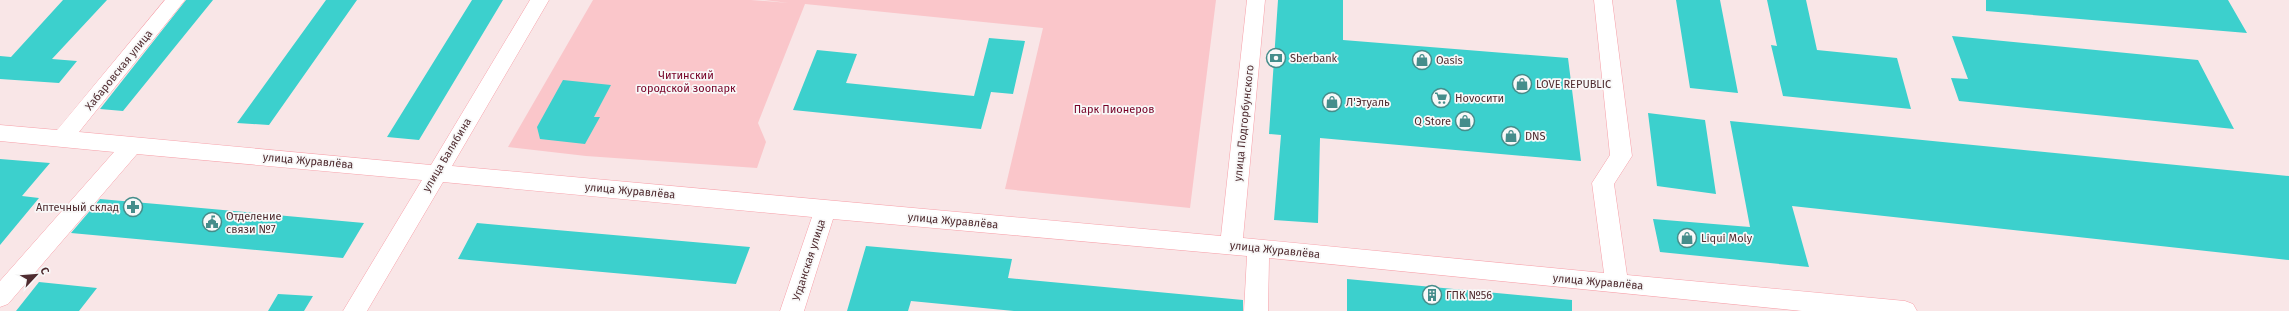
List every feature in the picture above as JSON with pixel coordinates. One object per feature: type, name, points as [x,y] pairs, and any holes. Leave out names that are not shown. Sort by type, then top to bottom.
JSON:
[{"type":"street","name":"Хабаровская улица","points":[[62,139],[176,0]]},
{"type":"street","name":"улица Балябина","points":[[355,311],[540,0]]},
{"type":"street","name":"улица Подгорбунского","points":[[1231,245],[1256,0]]},
{"type":"street","points":[[1603,0],[1621,156],[1603,183],[1617,284]]},
{"type":"street","name":"улица Журавлёва","points":[[0,133],[1231,245],[1353,259],[1906,311]]},
{"type":"street","points":[[0,297],[131,146]]},
{"type":"street","name":"Угданская улица","points":[[792,311],[825,209]]},
{"type":"street","points":[[1256,311],[1258,248]]},
{"type":"green space","points":[[593,0],[751,0],[789,3],[764,0],[1216,0],[1190,208],[1005,189],[1043,28],[805,4],[758,123],[766,142],[757,168],[586,156],[508,147]]},
{"type":"building","points":[[63,0],[107,0],[52,59],[77,61],[59,83],[0,79],[0,56],[11,57]]},
{"type":"building","points":[[186,0],[213,0],[123,111],[100,109]]},
{"type":"building","points":[[326,0],[357,0],[269,125],[237,123]]},
{"type":"building","points":[[472,0],[503,0],[419,140],[387,137]]},
{"type":"building","name":"Ноvосити","points":[[1278,0],[1343,0],[1343,40],[1568,58],[1581,161],[1320,138],[1318,223],[1274,220],[1281,135],[1269,134]]},
{"type":"building","points":[[1676,0],[1720,0],[1738,93],[1690,88]]},
{"type":"building","points":[[1767,0],[1806,0],[1817,50],[1897,58],[1911,109],[1783,96],[1771,45],[1777,46]]},
{"type":"building","points":[[1986,0],[2228,0],[2247,33],[1986,11]]},
{"type":"building","points":[[1952,36],[2198,60],[2234,129],[1959,101],[1951,78],[1968,79]]},
{"type":"building","points":[[989,38],[1025,41],[1013,94],[991,92],[981,129],[793,110],[817,50],[857,54],[846,83],[974,96]]},
{"type":"building","points":[[563,80],[611,85],[594,117],[600,117],[585,144],[540,139],[537,127]]},
{"type":"building","points":[[1648,113],[1705,120],[1716,194],[1657,186]]},
{"type":"building","points":[[1730,121],[2289,176],[2289,260],[1792,206],[1809,267],[1660,252],[1653,219],[1750,227]]},
{"type":"building","points":[[0,159],[50,163],[22,196],[39,198],[0,245]]},
{"type":"building","points":[[100,199],[364,223],[343,258],[71,233]]},
{"type":"building","points":[[477,223],[750,247],[736,284],[458,259]]},
{"type":"building","points":[[866,246],[1012,259],[1008,278],[1243,300],[1243,311],[1014,311],[911,301],[908,311],[847,311]]},
{"type":"building","name":"ГПК №56","points":[[1347,279],[1572,300],[1572,311],[1347,311]]},
{"type":"building","points":[[39,282],[97,288],[79,311],[16,311]]},
{"type":"building","points":[[278,294],[313,296],[304,311],[268,311]]},
{"type":"place","name":"Sberbank","points":[[1276,58]]},
{"type":"place","name":"Oasis","points":[[1422,60]]},
{"type":"place","name":"LOVE REPUBLIC","points":[[1522,84]]},
{"type":"place","name":"Ноvосити","points":[[1441,98]]},
{"type":"place","name":"Л'Этуаль","points":[[1332,102]]},
{"type":"place","name":"Q Store","points":[[1465,121]]},
{"type":"place","name":"DNS","points":[[1511,136]]},
{"type":"place","name":"Аптечный склад","points":[[133,207]]},
{"type":"place","name":"Отделение связи №7","points":[[212,222]]},
{"type":"place","name":"Liqui Moly","points":[[1687,238]]},
{"type":"place","name":"ГПК №56","points":[[1432,295]]},
{"type":"park label","name":"Читинский городской зоопарк","points":[[686,81]]},
{"type":"park label","name":"Парк Пионеров","points":[[1114,109]]}]
